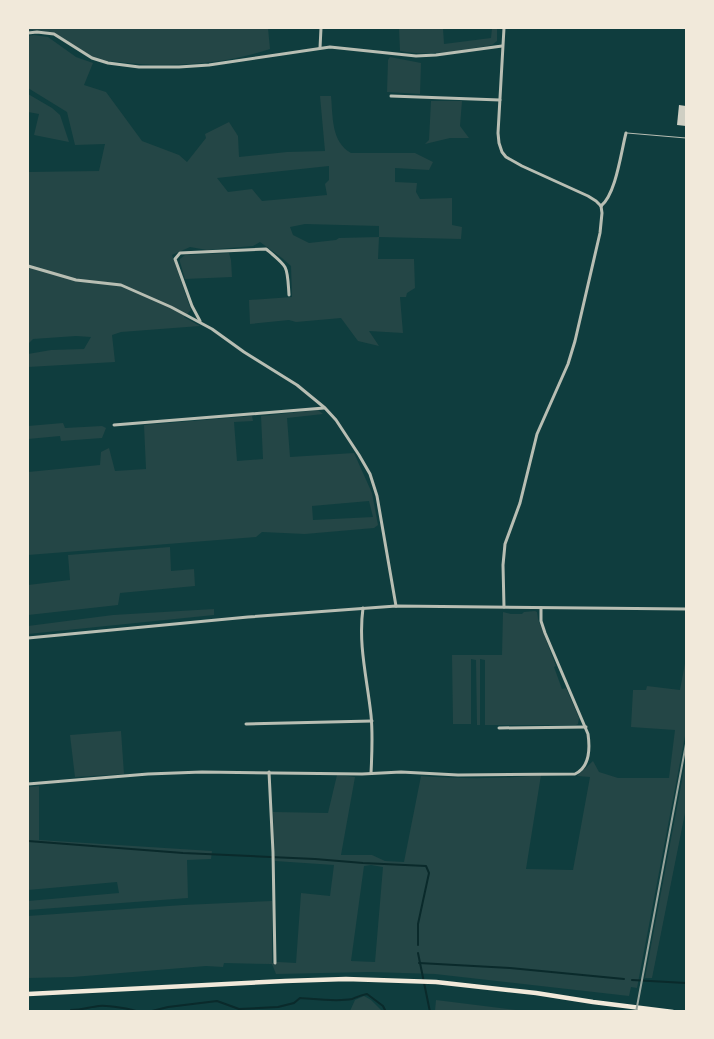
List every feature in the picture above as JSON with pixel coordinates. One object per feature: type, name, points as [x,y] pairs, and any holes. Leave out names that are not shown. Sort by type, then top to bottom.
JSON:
[{"type":"main road","points":[[28,994],[285,981],[411,981],[536,993],[673,1012]]},
{"type":"street","points":[[320,28],[320,48]]},
{"type":"street","points":[[504,28],[499,143],[502,152],[506,157],[522,166],[588,196],[601,206],[602,213],[600,233],[568,364],[537,434],[520,503],[505,544],[503,565],[504,607]]},
{"type":"street","points":[[28,34],[37,32],[54,34],[92,58],[108,63],[139,67],[209,64],[330,47],[416,56],[436,56],[502,46]]},
{"type":"street","points":[[392,96],[500,100]]},
{"type":"street","points":[[601,206],[606,202],[612,188],[626,133]]},
{"type":"street","points":[[201,322],[192,306],[175,259],[180,253],[266,249],[287,270],[289,295]]},
{"type":"street","points":[[28,266],[76,280],[122,285],[171,307],[201,322],[251,357],[297,385],[325,408],[336,420],[359,455],[374,484],[396,606]]},
{"type":"street","points":[[114,425],[325,408]]},
{"type":"street","points":[[28,638],[396,606],[686,609]]},
{"type":"street","points":[[363,608],[360,634],[372,721],[373,752],[371,773]]},
{"type":"street","points":[[28,784],[160,773],[406,772],[458,775],[575,774],[581,771],[587,761],[589,746],[586,727],[545,632],[541,620],[541,608]]},
{"type":"street","points":[[246,724],[372,721]]},
{"type":"street","points":[[498,728],[586,727]]},
{"type":"street","points":[[269,772],[275,963]]},
{"type":"lane","points":[[626,133],[686,138]]},
{"type":"shaded area","points":[[28,28],[268,28],[270,49],[214,62],[176,65],[138,64],[96,59],[78,50],[56,35],[48,32],[28,31]]},
{"type":"shaded area","points":[[399,28],[443,28],[444,44],[491,38],[492,28],[497,28],[497,41],[492,45],[458,51],[412,53],[400,51]]},
{"type":"shaded area","points":[[28,36],[48,37],[76,57],[93,63],[84,85],[106,92],[142,141],[179,155],[187,162],[206,138],[205,134],[229,122],[238,136],[239,157],[287,152],[325,151],[320,96],[331,96],[336,135],[344,148],[351,153],[415,153],[433,162],[429,170],[395,168],[395,182],[417,183],[416,192],[420,199],[452,198],[452,225],[462,227],[461,239],[379,237],[378,259],[414,259],[415,288],[407,293],[406,297],[400,297],[403,333],[369,331],[379,346],[358,341],[341,318],[250,324],[249,300],[292,297],[291,266],[260,242],[253,246],[207,250],[190,247],[172,255],[191,310],[184,317],[200,326],[121,332],[112,335],[115,362],[28,367],[28,354],[51,350],[84,349],[91,337],[76,336],[33,339],[28,344],[28,172],[99,171],[105,144],[75,145],[67,112],[28,88]],"holes":[[[329,166],[329,180],[325,184],[327,195],[262,201],[252,189],[228,192],[217,178]],[[305,224],[379,226],[379,237],[339,238],[309,243],[293,235],[290,227]]]},
{"type":"shaded area","points":[[390,57],[421,63],[420,94],[387,92],[388,60]]},
{"type":"shaded area","points":[[28,94],[60,115],[69,142],[34,135],[39,114],[28,112]]},
{"type":"shaded area","points":[[431,101],[462,101],[460,126],[469,138],[450,138],[425,144],[429,140]]},
{"type":"shaded area","points":[[229,253],[232,277],[185,279],[180,259],[185,255]]},
{"type":"shaded area","points":[[318,410],[323,414],[287,418],[290,457],[354,453],[372,493],[378,525],[374,528],[305,534],[262,532],[256,537],[28,555],[28,472],[100,465],[101,452],[109,448],[115,471],[146,469],[144,425],[252,416],[253,421],[234,422],[237,461],[263,459],[261,416]],"holes":[[[369,501],[373,517],[313,520],[312,506]]]},
{"type":"shaded area","points":[[63,423],[65,428],[102,426],[106,428],[102,438],[61,441],[60,436],[28,439],[28,426]]},
{"type":"shaded area","points":[[170,547],[171,571],[194,569],[195,586],[120,593],[118,605],[28,615],[28,585],[70,580],[68,555]]},
{"type":"shaded area","points":[[214,609],[214,615],[28,634],[28,626],[113,615]]},
{"type":"shaded area","points":[[503,612],[522,614],[537,612],[556,666],[554,667],[562,689],[566,688],[579,718],[578,724],[485,725],[485,660],[480,659],[480,725],[477,725],[476,660],[471,659],[471,724],[453,724],[452,655],[502,655]]},
{"type":"shaded area","points":[[686,658],[686,731],[637,988],[631,987],[629,996],[435,974],[370,972],[276,974],[272,964],[224,963],[223,967],[206,966],[73,977],[28,978],[28,916],[183,905],[272,901],[272,963],[296,963],[301,893],[330,896],[334,865],[275,861],[273,812],[328,813],[337,775],[355,777],[341,855],[372,855],[385,861],[404,862],[421,776],[481,778],[541,775],[526,869],[573,870],[590,777],[577,776],[593,761],[599,772],[618,778],[669,778],[675,730],[631,727],[633,690],[646,690],[647,686],[680,690]],"holes":[[[364,866],[383,867],[375,962],[351,961]]]},
{"type":"shaded area","points":[[121,731],[124,774],[75,777],[70,735]]},
{"type":"shaded area","points":[[686,759],[686,808],[652,978],[645,978]]},
{"type":"shaded area","points":[[39,786],[39,840],[212,851],[211,859],[187,860],[188,898],[28,910],[28,901],[119,893],[117,882],[28,890],[28,787]]},
{"type":"shaded area","points":[[364,996],[381,1010],[350,1011],[355,1000]]},
{"type":"shaded area","points":[[436,1000],[524,1011],[435,1011]]},
{"type":"building","points":[[679,105],[686,106],[686,126],[677,125]]},
{"type":"waterway","points":[[28,841],[183,853],[426,866],[429,873],[418,924],[418,945]]},
{"type":"waterway","points":[[418,953],[430,1012]]},
{"type":"waterway","points":[[419,963],[510,968],[624,979]]},
{"type":"waterway","points":[[632,980],[686,983]]},
{"type":"waterway","points":[[148,1012],[168,1007],[217,1001],[239,1009],[278,1007],[294,1003],[300,998],[340,1000],[352,999],[367,994],[383,1006],[386,1012]]},
{"type":"waterway","points":[[71,1012],[71,1010],[96,1006],[139,1012]]},
{"type":"railway","points":[[636,1012],[686,744]]}]
